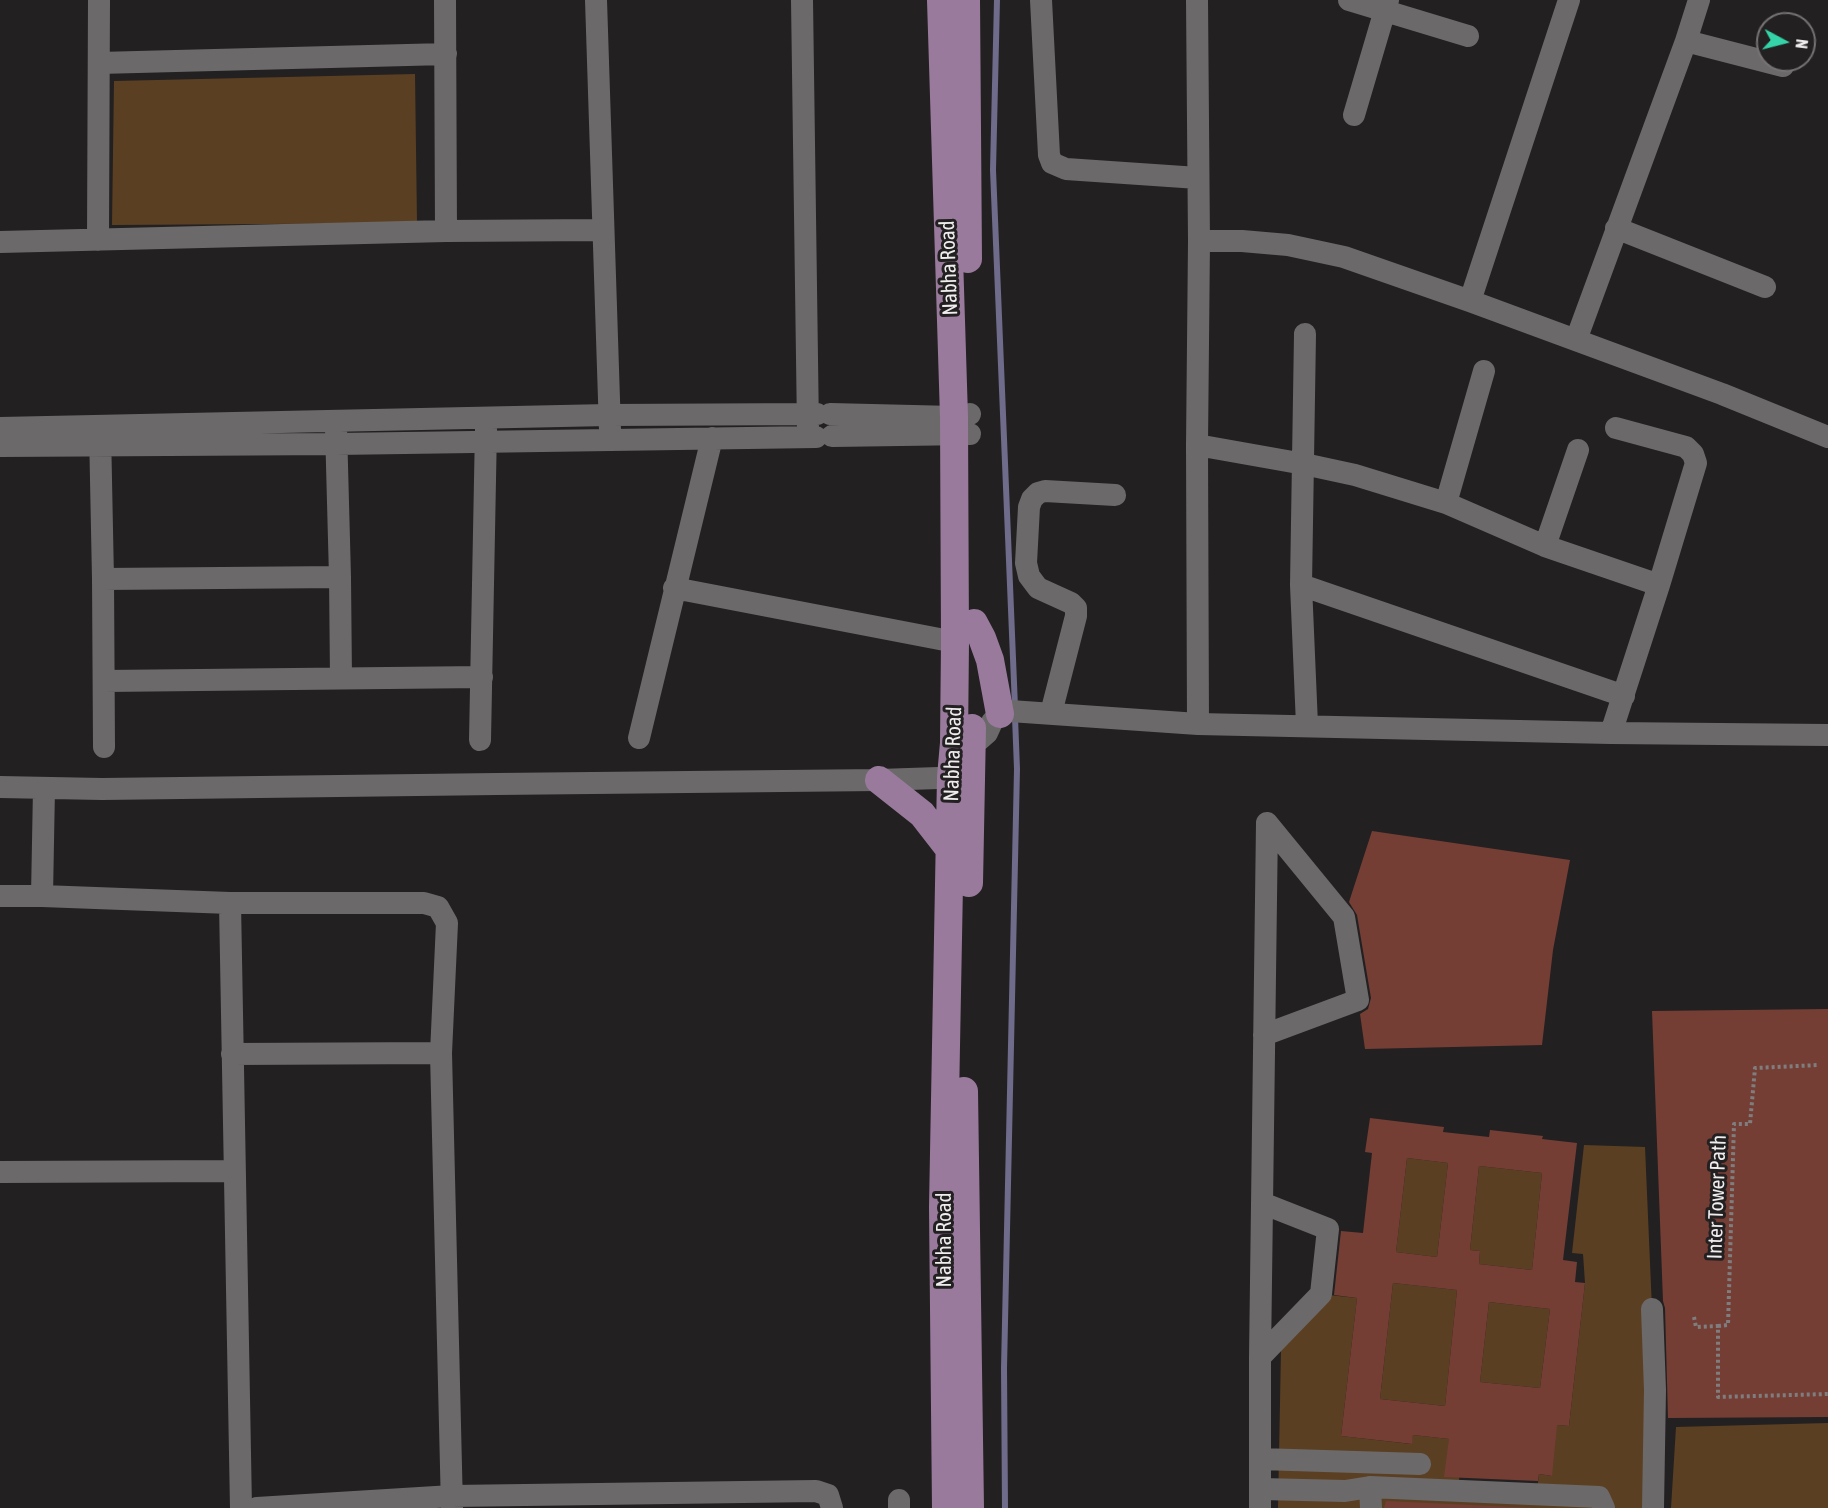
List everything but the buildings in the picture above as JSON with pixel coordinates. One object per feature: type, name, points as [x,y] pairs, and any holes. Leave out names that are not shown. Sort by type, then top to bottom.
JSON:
[{"type":"main road","name":"Nabha Road","points":[[941,0],[962,425]]},
{"type":"main road","name":"Nabha Road","points":[[946,1508],[955,1158],[964,1036],[962,425],[966,0]]},
{"type":"main road","points":[[964,633],[982,638],[1010,712]]},
{"type":"main road","name":"Nabha Road","points":[[962,777],[950,850],[955,1158],[970,1508]]},
{"type":"main road","points":[[879,780],[922,814],[950,850]]},
{"type":"street","points":[[98,240],[99,0]]},
{"type":"street","points":[[445,0],[446,231]]},
{"type":"street","points":[[596,0],[610,439]]},
{"type":"street","points":[[802,0],[818,425]]},
{"type":"street","points":[[1041,0],[1049,155],[1052,163],[1066,169],[1198,178]]},
{"type":"street","points":[[1197,0],[1198,724]]},
{"type":"street","points":[[1349,0],[1387,5],[1468,36]]},
{"type":"street","points":[[1470,301],[1569,0]]},
{"type":"street","points":[[1576,340],[1699,0]]},
{"type":"street","points":[[1354,115],[1387,5]]},
{"type":"street","points":[[1686,40],[1756,59]]},
{"type":"street","points":[[99,63],[446,54]]},
{"type":"street","points":[[1616,228],[1765,287]]},
{"type":"street","points":[[0,242],[446,231],[602,230]]},
{"type":"street","points":[[1199,241],[1242,241],[1288,245],[1344,257],[1722,394],[1828,437]]},
{"type":"street","points":[[1305,334],[1301,585],[1307,725]]},
{"type":"street","points":[[1446,503],[1484,371]]},
{"type":"street","points":[[0,446],[100,436],[335,421],[486,417],[608,415],[818,425],[962,425]]},
{"type":"street","points":[[480,740],[486,417]]},
{"type":"street","points":[[335,421],[341,678]]},
{"type":"street","points":[[0,428],[100,436],[336,444],[712,438],[818,425]]},
{"type":"street","points":[[1611,733],[1696,463],[1693,454],[1686,447],[1616,428]]},
{"type":"street","points":[[100,436],[104,579],[104,747]]},
{"type":"street","points":[[639,738],[712,438]]},
{"type":"street","points":[[1197,445],[1355,475],[1446,503],[1545,546],[1659,585]]},
{"type":"street","points":[[1545,546],[1578,450]]},
{"type":"street","points":[[1051,713],[1077,608],[1038,588],[1029,576],[1026,563],[1029,507],[1032,499],[1038,493],[1045,491],[1115,495]]},
{"type":"street","points":[[104,579],[340,577]]},
{"type":"street","points":[[1301,585],[1624,696]]},
{"type":"street","points":[[674,588],[964,633]]},
{"type":"street","points":[[105,681],[482,677]]},
{"type":"street","points":[[963,742],[979,740],[987,733],[992,722],[1010,712],[1198,724],[1828,735]]},
{"type":"street","points":[[0,787],[150,788],[879,780],[962,777]]},
{"type":"street","points":[[42,896],[44,788]]},
{"type":"street","points":[[1264,1035],[1358,1000],[1344,917],[1267,823],[1266,918],[1264,1035],[1260,1357],[1261,1499],[1345,1491],[1370,1497],[1599,1497],[1604,1508]]},
{"type":"street","points":[[0,896],[230,903],[424,903],[438,907],[447,923],[441,1053],[452,1502]]},
{"type":"street","points":[[230,903],[233,1171],[241,1508]]},
{"type":"street","points":[[232,1054],[441,1053]]},
{"type":"street","points":[[0,1172],[233,1171]]},
{"type":"street","points":[[1260,1357],[1321,1294],[1328,1229],[1262,1203]]},
{"type":"street","points":[[1652,1309],[1655,1390],[1653,1508]]},
{"type":"street","points":[[1260,1459],[1420,1464]]},
{"type":"street","points":[[257,1508],[452,1502],[678,1501],[816,1491],[828,1495],[832,1508]]},
{"type":"path","name":"Inter Tower Path","points":[[1819,1065],[1755,1068],[1750,1124],[1734,1124],[1728,1325],[1718,1326],[1718,1397],[1828,1394]]},
{"type":"path","points":[[1694,1317],[1696,1327],[1718,1326]]},
{"type":"shaded area","points":[[415,74],[417,223],[112,225],[114,81]]},
{"type":"shaded area","points":[[1584,1145],[1645,1147],[1652,1309],[1647,1508],[1278,1508],[1281,1350],[1329,1295],[1357,1298],[1341,1436],[1411,1444],[1413,1435],[1449,1439],[1460,1471],[1459,1480],[1537,1490],[1539,1474],[1552,1476],[1546,1424],[1569,1426],[1585,1283],[1583,1254],[1572,1253]]},
{"type":"shaded area","points":[[1407,1158],[1448,1163],[1437,1257],[1396,1252]]},
{"type":"shaded area","points":[[1479,1166],[1542,1173],[1532,1270],[1479,1264],[1480,1251],[1470,1250]]},
{"type":"shaded area","points":[[1393,1283],[1457,1290],[1445,1406],[1380,1399]]},
{"type":"shaded area","points":[[1489,1302],[1550,1309],[1540,1388],[1480,1382]]},
{"type":"shaded area","points":[[1828,1423],[1828,1508],[1671,1508],[1676,1427]]},
{"type":"waterway","points":[[997,0],[993,170],[1015,707]]},
{"type":"waterway","points":[[1005,1508],[1004,1368],[1017,769],[1015,717]]}]
